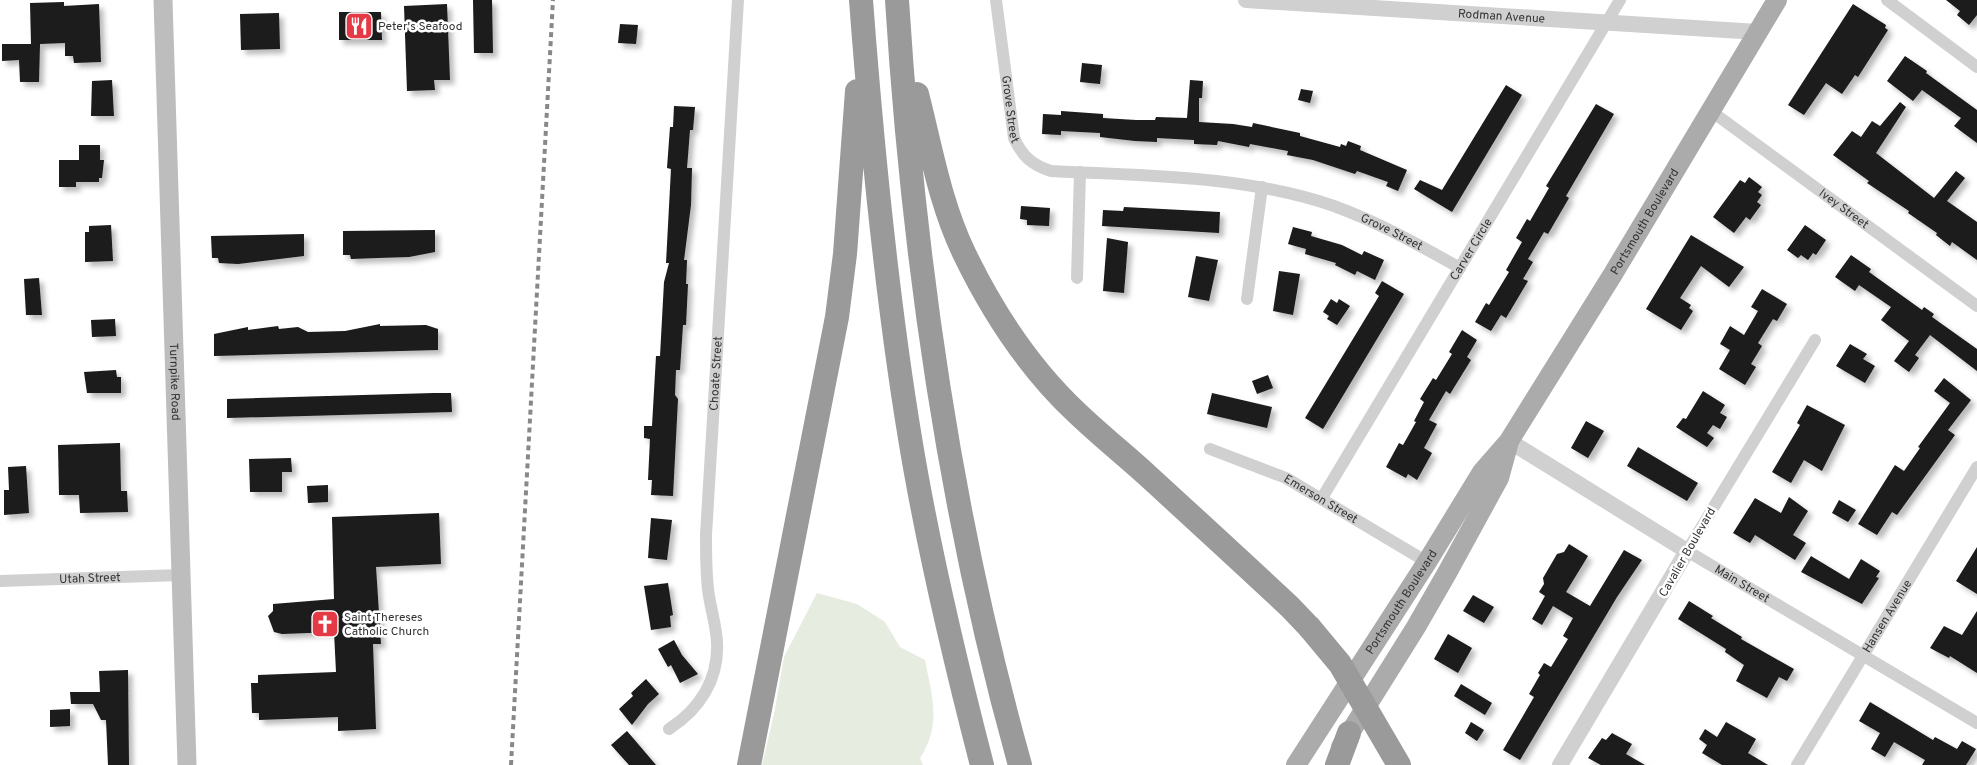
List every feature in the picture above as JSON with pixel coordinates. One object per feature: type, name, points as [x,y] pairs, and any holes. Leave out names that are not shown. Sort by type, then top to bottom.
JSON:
[{"type":"highway","points":[[749,765],[837,317],[845,254],[862,11]]},
{"type":"highway","points":[[862,11],[872,147],[892,314],[910,438],[924,517],[958,670],[982,765]]},
{"type":"highway","points":[[898,11],[945,209],[964,252],[986,294],[1011,335],[1042,375],[1076,412],[1290,607],[1310,628],[1340,664],[1399,765]]},
{"type":"highway","points":[[898,11],[918,238],[937,374],[980,606],[1000,692],[1020,765]]},
{"type":"highway","points":[[1337,765],[1349,733]]},
{"type":"main road","name":"Turnpike Road","points":[[163,0],[187,765]]},
{"type":"main road","name":"Portsmouth Boulevard","points":[[1296,765],[1427,562],[1482,472],[1509,441],[1613,274],[1777,0]]},
{"type":"main road","name":"Portsmouth Boulevard","points":[[1328,765],[1416,627],[1499,478],[1509,441]]},
{"type":"street","name":"Choate Street","points":[[669,729],[695,708],[705,694],[713,677],[716,659],[717,641],[708,590],[706,535],[738,0]]},
{"type":"street","name":"Grove Street","points":[[996,0],[1014,138],[1028,160],[1039,167],[1051,171],[1184,178],[1262,187],[1333,206],[1373,222],[1405,236],[1460,268]]},
{"type":"street","name":"Rodman Avenue","points":[[1246,0],[1758,32]]},
{"type":"street","name":"Carver Circle","points":[[1322,498],[1620,0]]},
{"type":"street","points":[[1886,0],[1977,67]]},
{"type":"street","name":"Ivey Street","points":[[1711,111],[1977,306]]},
{"type":"street","points":[[1076,278],[1080,172]]},
{"type":"street","points":[[1247,299],[1262,187]]},
{"type":"street","name":"Cavalier Boulevard","points":[[1560,765],[1816,340]]},
{"type":"street","name":"Main Street","points":[[1509,441],[1688,551],[1977,723]]},
{"type":"street","name":"Emerson Street","points":[[1210,449],[1286,478],[1427,562]]},
{"type":"street","name":"Hansen Avenue","points":[[1797,765],[1977,467]]},
{"type":"street","name":"Utah Street","points":[[0,581],[181,575]]},
{"type":"shaded area","points":[[817,593],[857,604],[885,622],[900,647],[925,660],[932,698],[933,722],[927,746],[920,758],[923,765],[762,765],[774,714],[784,657]]},
{"type":"building","points":[[473,0],[492,0],[493,53],[474,53]]},
{"type":"building","points":[[1946,0],[1977,0],[1977,15],[1969,25],[1957,15],[1960,11]]},
{"type":"building","points":[[64,2],[64,6],[99,4],[101,62],[74,63],[73,56],[65,56],[65,43],[40,44],[39,82],[20,82],[19,60],[2,61],[2,44],[31,44],[30,3]]},
{"type":"building","points":[[447,4],[450,80],[434,80],[435,90],[407,91],[404,6]]},
{"type":"building","points":[[1853,4],[1886,25],[1885,28],[1888,30],[1858,77],[1855,75],[1842,94],[1826,83],[1804,115],[1788,105]]},
{"type":"building","points":[[339,12],[381,12],[382,40],[339,40]]},
{"type":"building","points":[[279,13],[280,49],[241,50],[240,14]]},
{"type":"building","points":[[620,24],[638,25],[636,44],[618,43]]},
{"type":"building","points":[[1905,56],[1977,110],[1977,143],[1954,126],[1961,118],[1922,90],[1913,101],[1887,81]]},
{"type":"building","points":[[1082,63],[1102,65],[1100,84],[1080,82]]},
{"type":"building","points":[[112,80],[114,116],[91,116],[92,81]]},
{"type":"building","points":[[1190,80],[1203,81],[1202,98],[1199,98],[1199,122],[1252,127],[1253,123],[1300,133],[1300,136],[1340,147],[1341,144],[1346,146],[1348,141],[1361,146],[1360,150],[1407,170],[1398,191],[1386,186],[1388,182],[1357,171],[1355,174],[1313,160],[1287,155],[1288,151],[1250,144],[1249,147],[1218,141],[1217,145],[1194,144],[1194,140],[1157,138],[1157,142],[1135,141],[1100,137],[1100,133],[1061,131],[1061,135],[1042,134],[1043,114],[1061,115],[1061,111],[1103,114],[1103,118],[1136,120],[1155,120],[1156,117],[1187,118]]},
{"type":"building","points":[[1506,85],[1522,95],[1452,212],[1414,189],[1420,180],[1442,190]]},
{"type":"building","points":[[1301,89],[1313,91],[1310,103],[1298,100]]},
{"type":"building","points":[[1900,102],[1906,107],[1876,153],[1934,198],[1956,171],[1965,178],[1947,201],[1977,222],[1977,260],[1952,242],[1950,246],[1936,235],[1937,233],[1908,213],[1909,211],[1867,183],[1869,181],[1833,155],[1852,131],[1861,137],[1872,121],[1880,126]]},
{"type":"building","points":[[1596,104],[1614,114],[1566,196],[1569,198],[1548,234],[1544,232],[1528,259],[1533,262],[1523,279],[1528,281],[1506,318],[1501,315],[1491,331],[1475,322],[1486,303],[1489,305],[1509,272],[1506,270],[1522,242],[1516,238],[1527,219],[1530,221],[1549,188],[1546,186]]},
{"type":"building","points":[[674,106],[695,107],[693,130],[690,130],[687,168],[692,168],[691,205],[684,260],[687,260],[686,284],[688,284],[686,325],[683,325],[680,370],[676,370],[675,395],[678,399],[673,496],[651,495],[652,480],[648,480],[650,439],[644,438],[644,426],[652,426],[656,356],[660,356],[664,282],[669,263],[666,263],[671,169],[667,168],[670,127],[673,127]]},
{"type":"building","points":[[79,145],[100,145],[100,160],[104,160],[102,178],[99,178],[99,182],[76,182],[76,187],[59,187],[59,160],[79,160]]},
{"type":"building","points":[[1749,177],[1762,187],[1758,192],[1762,195],[1757,202],[1761,205],[1750,220],[1746,217],[1734,233],[1713,217],[1740,180],[1745,183]]},
{"type":"building","points":[[1021,206],[1050,208],[1049,226],[1027,225],[1027,220],[1020,219]]},
{"type":"building","points":[[1124,207],[1220,212],[1219,233],[1102,226],[1103,210],[1123,211]]},
{"type":"building","points":[[111,225],[113,261],[85,262],[85,232],[89,232],[89,226]]},
{"type":"building","points":[[1805,225],[1826,240],[1816,255],[1813,253],[1808,260],[1801,255],[1798,258],[1787,250]]},
{"type":"building","points":[[1293,227],[1312,232],[1311,236],[1342,245],[1362,255],[1364,251],[1384,260],[1375,280],[1357,271],[1355,275],[1335,265],[1336,263],[1305,254],[1306,249],[1288,244]]},
{"type":"building","points":[[435,230],[435,252],[409,257],[351,259],[350,255],[343,255],[343,231]]},
{"type":"building","points":[[304,234],[304,256],[238,264],[219,263],[218,258],[212,258],[211,236]]},
{"type":"building","points":[[1691,235],[1744,267],[1729,287],[1701,266],[1680,298],[1691,305],[1689,308],[1693,311],[1681,330],[1646,309]]},
{"type":"building","points":[[1107,238],[1128,242],[1124,293],[1103,291]]},
{"type":"building","points":[[1851,255],[1871,269],[1869,272],[1922,310],[1924,307],[1934,314],[1932,317],[1977,349],[1977,371],[1930,335],[1915,355],[1919,358],[1909,372],[1894,361],[1909,341],[1881,320],[1891,307],[1859,285],[1855,291],[1835,277]]},
{"type":"building","points":[[1196,256],[1218,260],[1209,301],[1188,297]]},
{"type":"building","points":[[1279,271],[1300,274],[1293,315],[1273,311]]},
{"type":"building","points":[[39,278],[42,315],[26,315],[24,279]]},
{"type":"building","points":[[1382,281],[1404,294],[1323,429],[1305,418],[1379,296],[1375,293]]},
{"type":"building","points":[[1762,289],[1787,304],[1777,321],[1773,319],[1758,343],[1762,346],[1751,364],[1756,367],[1745,385],[1719,369],[1730,350],[1720,344],[1730,326],[1744,335],[1758,311],[1751,307]]},
{"type":"building","points":[[1331,299],[1337,303],[1339,299],[1350,306],[1337,325],[1327,319],[1329,316],[1323,312]]},
{"type":"building","points":[[115,319],[116,336],[92,337],[91,320]]},
{"type":"building","points":[[380,324],[380,326],[426,325],[438,329],[438,350],[214,356],[214,334],[248,327],[248,330],[278,326],[279,329],[298,327],[308,332],[345,331]]},
{"type":"building","points":[[1462,330],[1477,340],[1467,357],[1471,360],[1450,394],[1446,391],[1429,420],[1437,424],[1424,448],[1432,453],[1417,480],[1408,474],[1406,478],[1386,467],[1399,443],[1403,445],[1416,422],[1414,421],[1424,402],[1420,399],[1433,378],[1436,380],[1452,354],[1449,352]]},
{"type":"building","points":[[1850,344],[1867,354],[1863,359],[1875,366],[1865,383],[1836,366]]},
{"type":"building","points":[[116,370],[117,377],[121,377],[121,393],[87,393],[84,372]]},
{"type":"building","points":[[1268,375],[1273,388],[1257,394],[1252,381]]},
{"type":"building","points":[[1944,378],[1971,400],[1948,430],[1955,435],[1897,515],[1892,512],[1877,535],[1858,524],[1895,465],[1904,471],[1920,448],[1918,447],[1950,403],[1934,391]]},
{"type":"building","points":[[1703,391],[1725,405],[1720,413],[1727,417],[1720,429],[1713,425],[1707,433],[1714,438],[1707,447],[1676,427],[1683,418],[1686,419]]},
{"type":"building","points":[[451,393],[452,412],[227,418],[227,399]]},
{"type":"building","points":[[1212,393],[1272,407],[1267,428],[1207,414]]},
{"type":"building","points":[[1807,405],[1845,425],[1822,471],[1804,460],[1791,483],[1772,472],[1800,425],[1797,423]]},
{"type":"building","points":[[1586,421],[1604,431],[1588,458],[1571,448]]},
{"type":"building","points":[[120,443],[121,491],[127,491],[128,512],[80,513],[79,495],[59,495],[58,445]]},
{"type":"building","points":[[1638,447],[1698,483],[1687,501],[1627,466]]},
{"type":"building","points":[[291,458],[292,472],[282,472],[282,492],[250,492],[249,459]]},
{"type":"building","points":[[26,466],[29,513],[4,515],[4,490],[9,490],[8,467]]},
{"type":"building","points":[[328,485],[328,502],[308,503],[307,486]]},
{"type":"building","points":[[1789,497],[1808,511],[1793,535],[1806,543],[1795,560],[1755,535],[1750,543],[1733,533],[1755,498],[1781,513]]},
{"type":"building","points":[[1839,500],[1856,510],[1848,522],[1832,513]]},
{"type":"building","name":"Saint Thereses Catholic Church","points":[[439,513],[441,564],[376,567],[381,644],[373,644],[376,729],[338,731],[338,717],[259,720],[259,713],[252,713],[251,683],[258,683],[258,675],[336,672],[334,632],[282,634],[274,632],[268,616],[273,611],[273,604],[334,599],[332,517]]},
{"type":"building","points":[[651,518],[672,520],[667,560],[648,558]]},
{"type":"building","points":[[1569,544],[1588,556],[1566,592],[1590,606],[1624,550],[1642,560],[1617,597],[1520,760],[1503,750],[1534,697],[1529,694],[1540,675],[1538,673],[1544,663],[1551,667],[1568,639],[1563,636],[1573,618],[1553,606],[1542,625],[1532,619],[1545,596],[1539,592],[1544,584],[1543,578],[1557,554],[1564,552]]},
{"type":"building","points":[[1977,547],[1977,594],[1956,581]]},
{"type":"building","points":[[1811,556],[1849,579],[1861,559],[1880,571],[1876,577],[1879,578],[1862,604],[1801,572]]},
{"type":"building","points":[[668,583],[673,615],[670,616],[671,627],[651,630],[644,586]]},
{"type":"building","points":[[1473,595],[1494,607],[1484,623],[1463,611]]},
{"type":"building","points":[[1689,601],[1713,616],[1711,618],[1742,637],[1741,639],[1794,669],[1787,681],[1779,677],[1767,698],[1736,681],[1744,665],[1725,652],[1726,649],[1678,619]]},
{"type":"building","points":[[1977,611],[1977,673],[1950,656],[1949,658],[1930,648],[1944,626],[1962,635]]},
{"type":"building","points":[[1448,634],[1472,648],[1458,673],[1434,659]]},
{"type":"building","points":[[674,640],[682,655],[698,674],[680,683],[671,665],[668,667],[658,649]]},
{"type":"building","points":[[128,670],[129,765],[108,765],[106,720],[101,720],[93,704],[71,704],[70,692],[100,692],[99,671]]},
{"type":"building","points":[[646,679],[659,694],[648,704],[632,725],[619,709],[633,696],[631,693]]},
{"type":"building","points":[[1461,684],[1492,703],[1485,715],[1454,696]]},
{"type":"building","points":[[1870,702],[1933,740],[1935,737],[1957,749],[1962,741],[1976,749],[1966,765],[1922,765],[1925,760],[1894,742],[1885,757],[1871,749],[1880,733],[1859,721]]},
{"type":"building","points":[[70,709],[70,726],[50,727],[50,710]]},
{"type":"building","points":[[1471,722],[1484,730],[1477,741],[1465,733]]},
{"type":"building","points":[[1726,722],[1756,739],[1748,753],[1768,765],[1722,765],[1702,753],[1707,745],[1699,739],[1705,729],[1717,737]]},
{"type":"building","points":[[627,731],[656,765],[629,765],[611,745]]},
{"type":"building","points":[[1612,733],[1632,744],[1626,754],[1645,765],[1601,765],[1588,758],[1602,738],[1606,740]]},
{"type":"railway","points":[[511,765],[553,0]]},
{"type":"place","name":"Peter's Seafood","points":[[359,26]]},
{"type":"place","name":"Saint Thereses Catholic Church","points":[[325,624]]}]
